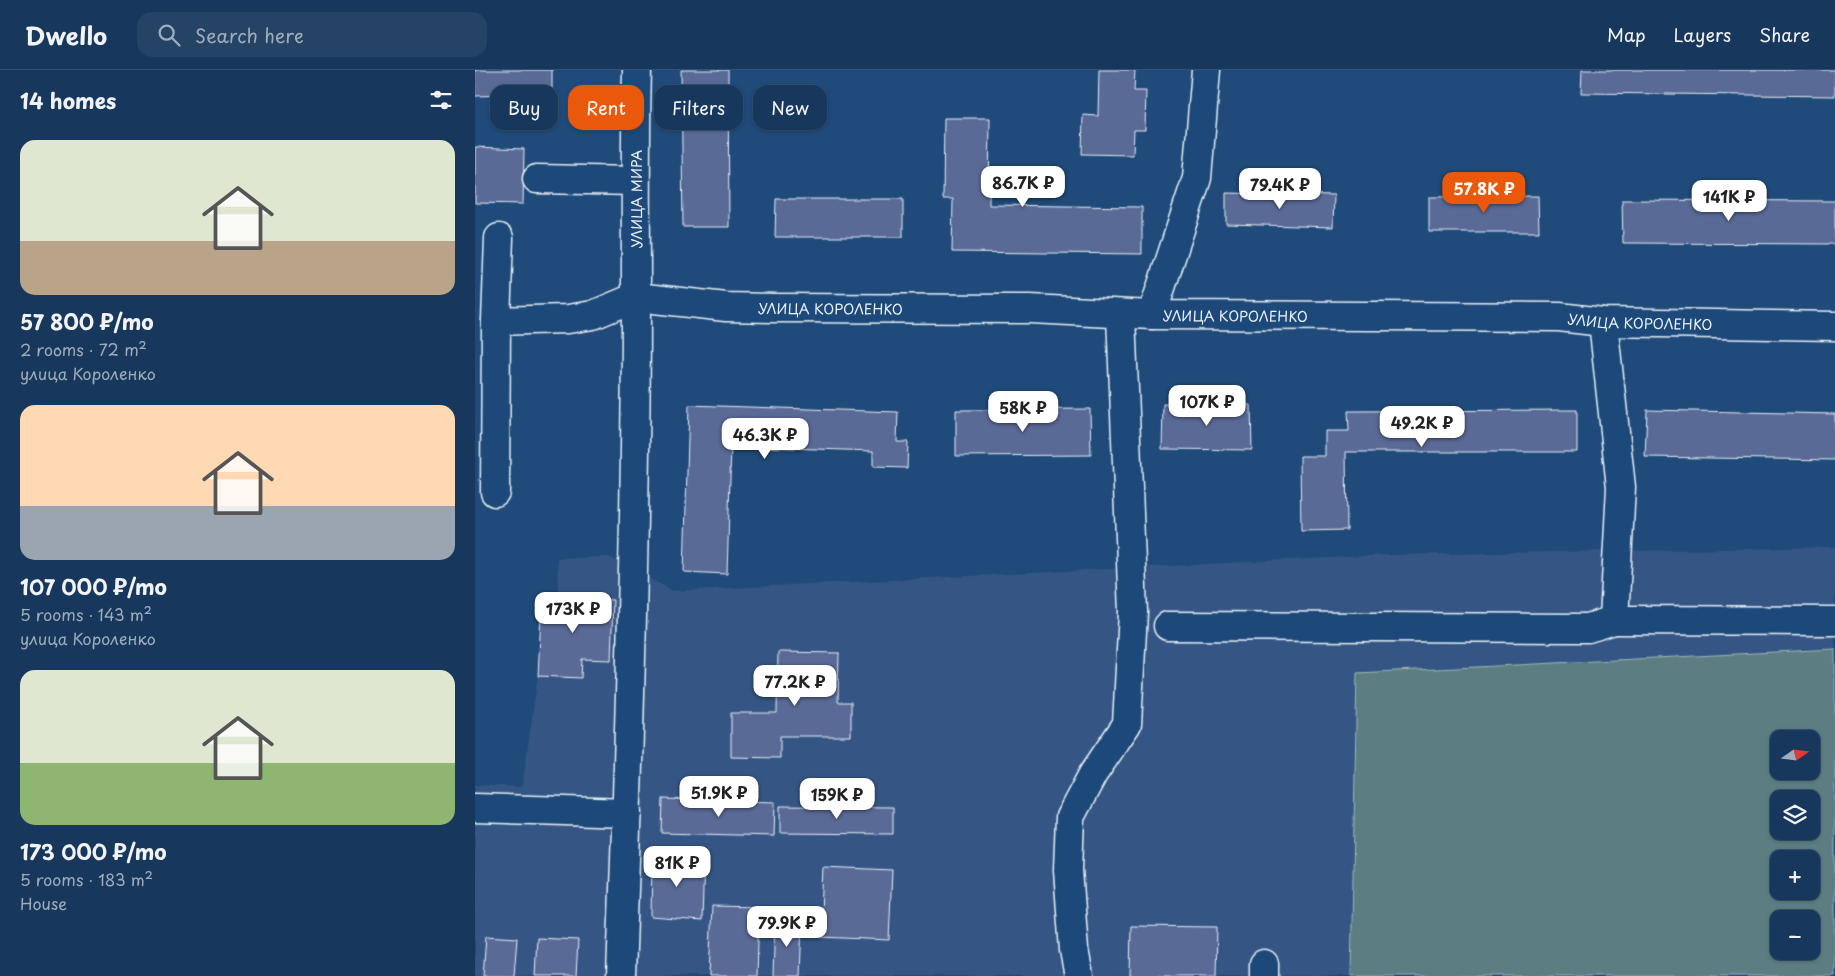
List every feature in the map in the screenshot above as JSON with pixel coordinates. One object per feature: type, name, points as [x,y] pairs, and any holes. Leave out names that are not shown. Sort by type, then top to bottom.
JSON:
[{"type":"street","name":"УЛИЦА МИРА","points":[[621,976],[627,813],[636,297],[635,181],[637,70]]},
{"type":"street","points":[[1152,316],[1197,178],[1207,70]]},
{"type":"street","points":[[537,179],[635,181]]},
{"type":"street","points":[[495,492],[496,321],[499,238]]},
{"type":"street","points":[[496,321],[568,319],[593,316],[636,297]]},
{"type":"street","name":"УЛИЦА КОРОЛЕНКО","points":[[636,297],[727,307],[1030,309],[1152,316],[1559,317],[1603,322],[1835,326]]},
{"type":"street","points":[[1079,976],[1074,950],[1068,870],[1071,817],[1093,774],[1127,724],[1133,612],[1121,315]]},
{"type":"street","points":[[1603,322],[1621,487],[1614,620]]},
{"type":"street","points":[[1168,626],[1587,628],[1614,620],[1835,621]]},
{"type":"street","points":[[475,808],[627,813]]},
{"type":"shaded area","points":[[1835,547],[1835,652],[1357,674],[1351,976],[475,976],[475,785],[522,787],[538,676],[542,593],[558,594],[557,558],[609,557],[673,591],[1387,555]]},
{"type":"green space","points":[[1835,649],[1835,976],[1351,976],[1357,673]]},
{"type":"building","points":[[475,70],[552,70],[552,85],[490,85],[490,96],[475,96]]},
{"type":"building","points":[[681,70],[728,70],[728,85],[681,85]]},
{"type":"building","points":[[1099,70],[1135,70],[1134,91],[1146,91],[1145,130],[1134,130],[1133,155],[1082,154],[1083,115],[1098,116]]},
{"type":"building","points":[[1582,70],[1835,70],[1835,96],[1581,93]]},
{"type":"building","points":[[944,118],[990,118],[989,205],[1142,207],[1142,254],[952,252],[953,199],[943,199]]},
{"type":"building","points":[[682,130],[728,130],[729,227],[683,227]]},
{"type":"building","points":[[475,147],[524,149],[523,204],[475,203]]},
{"type":"building","points":[[1226,193],[1334,195],[1333,227],[1226,224]]},
{"type":"building","points":[[1538,196],[1539,232],[1429,232],[1429,197]]},
{"type":"building","points":[[776,199],[903,199],[903,237],[775,237]]},
{"type":"building","points":[[1622,200],[1835,201],[1835,244],[1623,243]]},
{"type":"building","points":[[1163,404],[1251,405],[1252,450],[1162,449]]},
{"type":"building","points":[[689,405],[898,412],[897,442],[908,442],[907,468],[873,467],[873,451],[731,446],[727,574],[684,572]]},
{"type":"building","points":[[1090,409],[1091,455],[956,456],[956,410]]},
{"type":"building","points":[[1577,410],[1577,452],[1346,452],[1347,530],[1301,531],[1300,456],[1325,456],[1325,431],[1349,431],[1348,411]]},
{"type":"building","points":[[1647,410],[1835,414],[1835,460],[1645,457]]},
{"type":"building","points":[[542,593],[584,595],[583,599],[613,600],[611,660],[582,659],[581,678],[538,676]]},
{"type":"building","points":[[778,652],[839,653],[838,702],[851,702],[851,736],[780,736],[780,758],[731,757],[731,713],[777,713]]},
{"type":"building","points":[[663,799],[775,802],[774,836],[662,833]]},
{"type":"building","points":[[780,806],[893,807],[893,834],[780,833]]},
{"type":"building","points":[[652,857],[704,858],[702,921],[651,917]]},
{"type":"building","points":[[823,867],[892,870],[889,940],[820,937]]},
{"type":"building","points":[[712,906],[759,907],[757,976],[709,976]]},
{"type":"building","points":[[775,920],[802,921],[800,976],[773,976]]},
{"type":"building","points":[[1131,926],[1217,927],[1216,976],[1130,976]]},
{"type":"building","points":[[486,936],[517,938],[514,976],[483,976]]},
{"type":"building","points":[[537,938],[578,940],[576,976],[535,976]]}]
